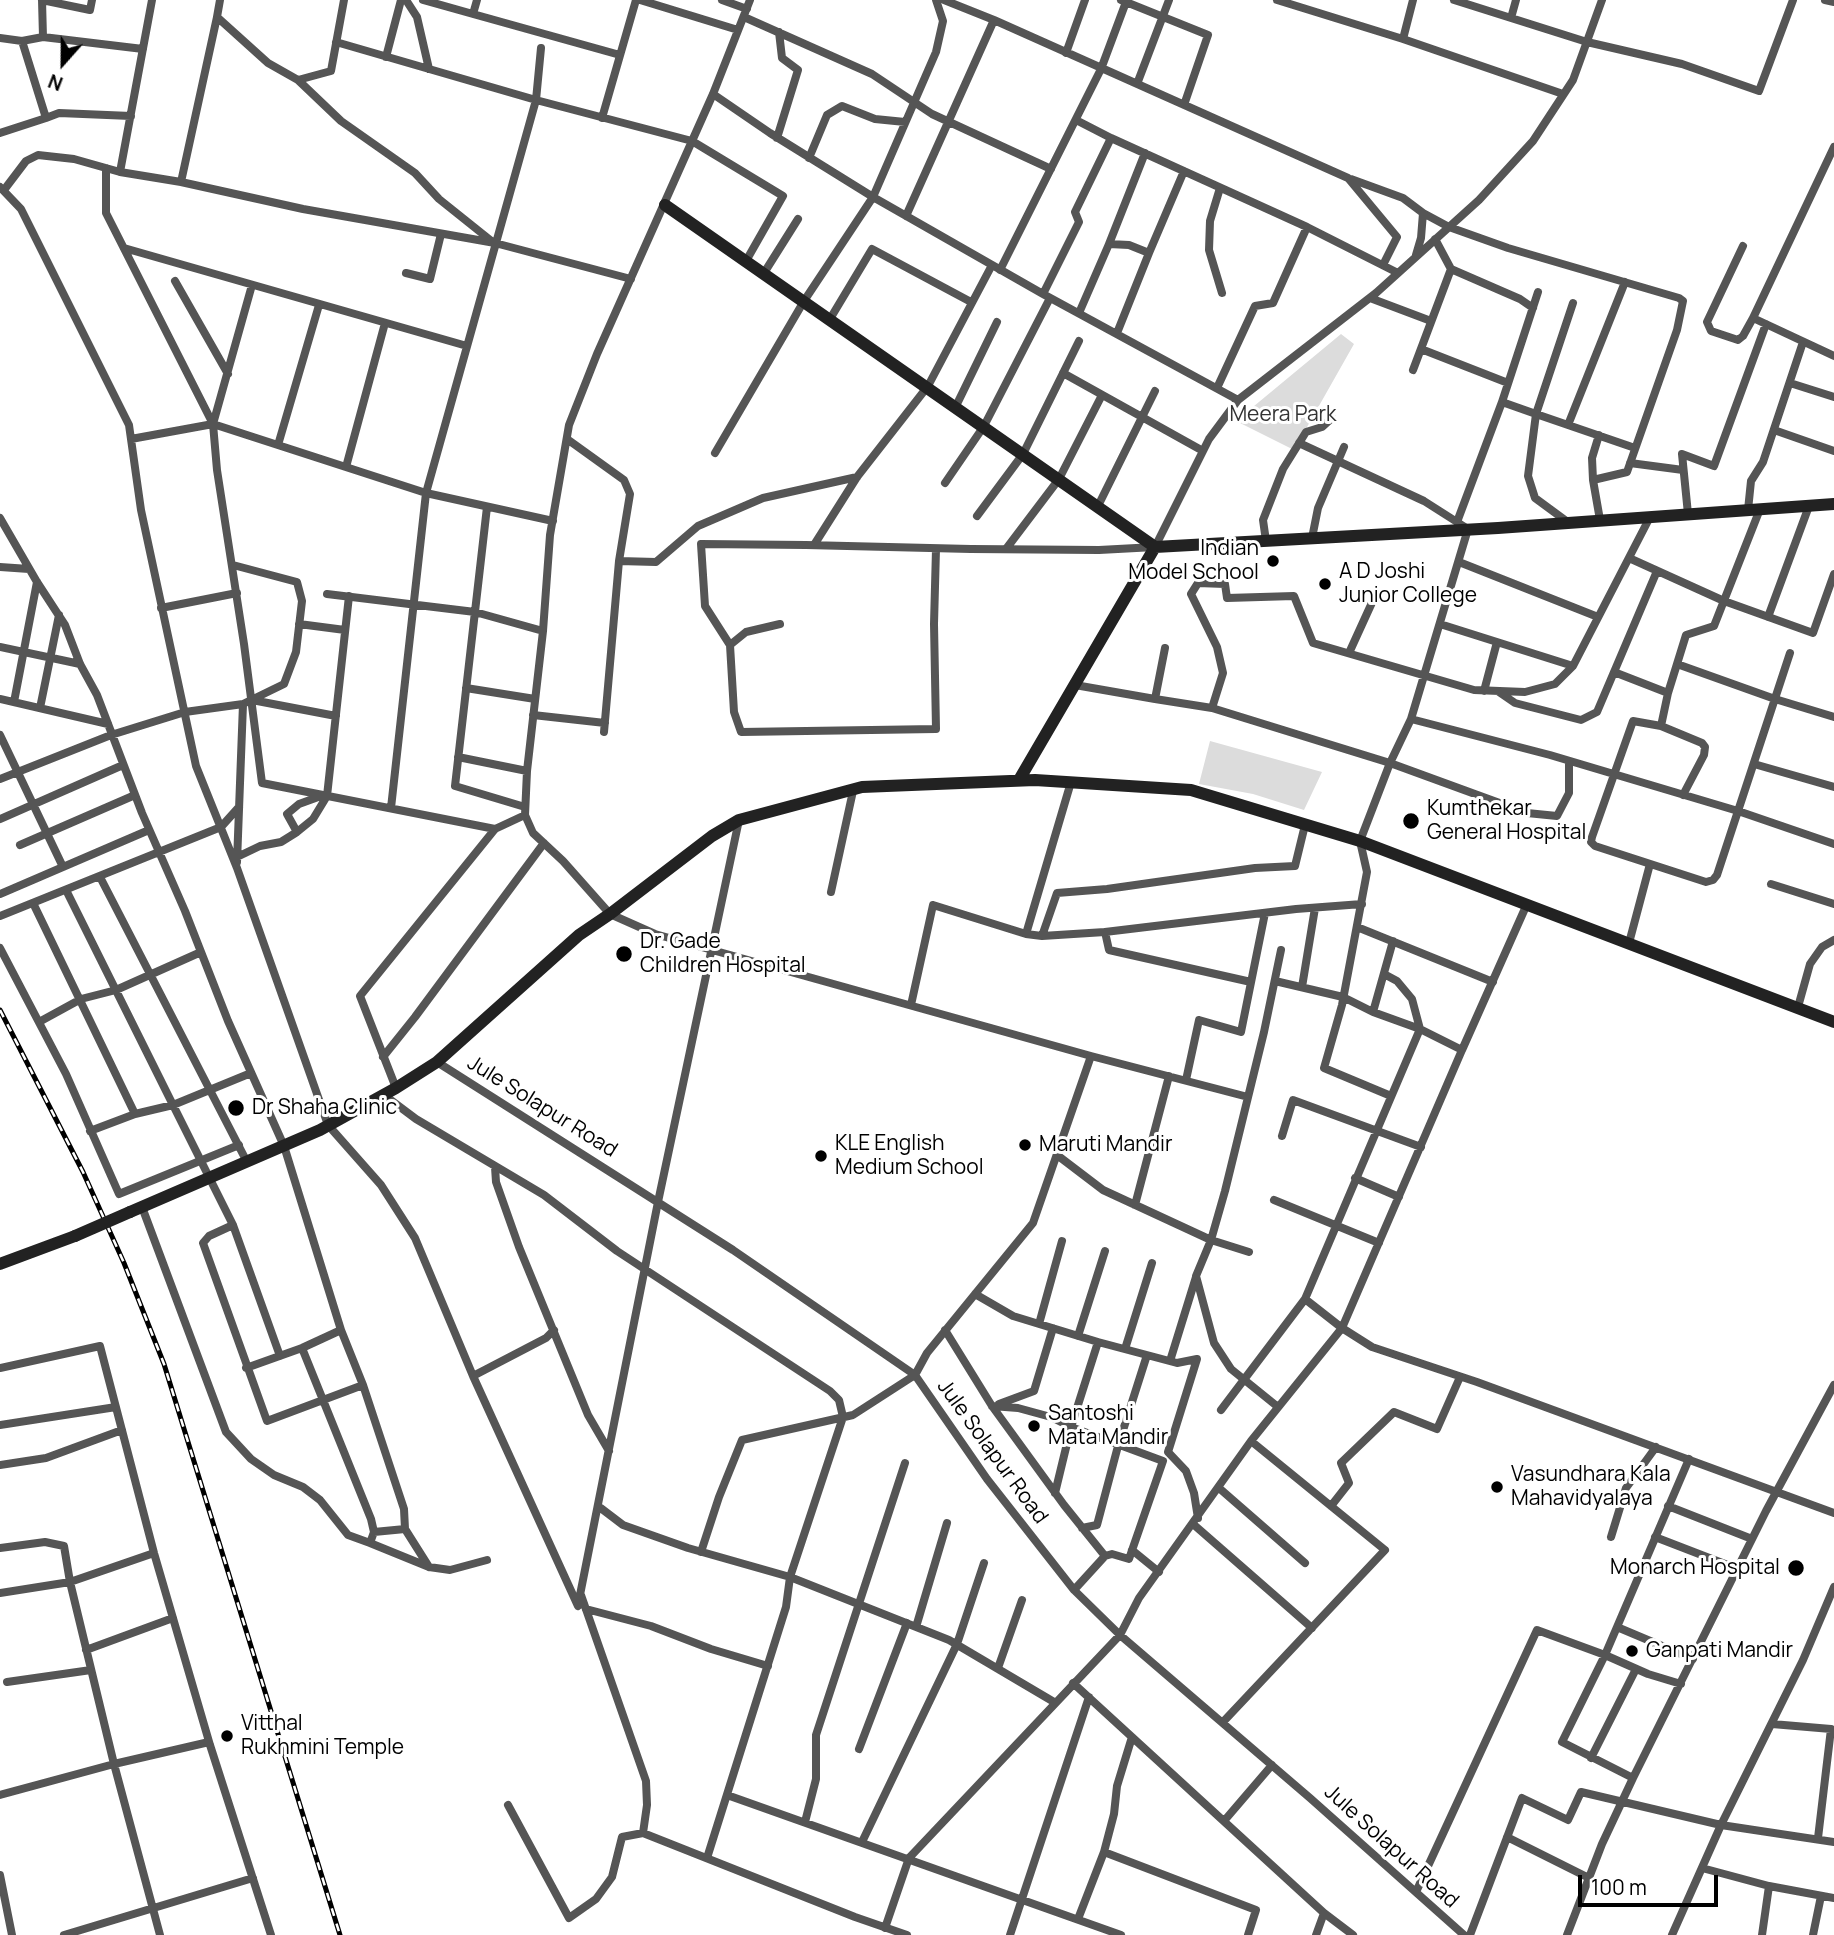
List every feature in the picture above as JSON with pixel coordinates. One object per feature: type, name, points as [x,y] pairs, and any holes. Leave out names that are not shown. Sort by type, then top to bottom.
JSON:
[{"type":"street","points":[[43,37],[41,0],[90,10],[92,0]]},
{"type":"street","points":[[120,173],[152,0]]},
{"type":"street","points":[[181,182],[220,0]]},
{"type":"street","points":[[298,80],[331,71],[344,0]]},
{"type":"street","points":[[386,57],[404,0]]},
{"type":"street","points":[[404,0],[417,17],[429,69]]},
{"type":"street","points":[[423,0],[620,55]]},
{"type":"street","points":[[473,14],[477,0]]},
{"type":"street","points":[[602,118],[638,0],[738,30]]},
{"type":"street","points":[[722,0],[747,8],[779,32],[872,74],[914,103],[1051,169]]},
{"type":"street","points":[[715,453],[804,301],[873,197],[936,52],[943,20],[936,0]]},
{"type":"street","points":[[944,0],[1348,178],[1404,198],[1423,213],[1449,227],[1508,248],[1683,301],[1677,330],[1627,472],[1593,480]]},
{"type":"street","points":[[1066,53],[1085,0]]},
{"type":"street","points":[[1137,84],[1169,0]]},
{"type":"street","points":[[1277,0],[1403,39],[1563,94]]},
{"type":"street","points":[[1403,39],[1413,0]]},
{"type":"street","points":[[1454,0],[1587,42],[1682,64],[1759,92],[1793,0]]},
{"type":"street","points":[[1511,18],[1516,0]]},
{"type":"street","points":[[1018,780],[1155,547],[1203,451],[1238,400],[1370,298],[1479,200],[1532,141],[1573,80],[1602,0]]},
{"type":"street","points":[[1825,0],[1834,2]]},
{"type":"street","points":[[814,545],[857,477],[928,386],[971,302],[996,267],[1051,169],[1101,69],[1124,1],[1208,35],[1184,105]]},
{"type":"street","points":[[747,8],[713,94],[597,355],[569,425],[552,521],[527,771],[525,811],[533,833],[563,861],[610,914],[654,934],[1248,1097]]},
{"type":"street","points":[[217,17],[268,64],[298,80],[341,121],[415,173],[439,199],[495,243]]},
{"type":"street","points":[[906,216],[994,20]]},
{"type":"street","points":[[777,138],[798,70],[782,58],[779,32]]},
{"type":"street","points":[[0,38],[22,41],[43,37],[143,49]]},
{"type":"street","points":[[22,41],[46,118]]},
{"type":"street","points":[[336,42],[536,100],[692,141],[783,197],[746,261]]},
{"type":"street","points":[[391,808],[426,493],[536,100],[541,48]]},
{"type":"street","points":[[713,94],[808,158],[873,197],[1238,400]]},
{"type":"street","points":[[808,158],[827,116],[842,106],[875,119],[905,122]]},
{"type":"street","points":[[0,133],[59,113],[131,116]]},
{"type":"street","points":[[1076,120],[1307,227],[1398,273]]},
{"type":"street","points":[[945,483],[985,426],[1080,222],[1075,212],[1111,138]]},
{"type":"street","points":[[1743,246],[1707,322],[1711,331],[1738,340],[1753,318],[1834,147]]},
{"type":"street","points":[[1079,313],[1145,153]]},
{"type":"street","points":[[631,279],[495,243],[303,209],[181,182],[120,173],[74,159],[38,155],[26,161],[2,188],[21,209],[129,425],[141,510],[196,766],[237,868],[328,1125],[381,1185],[415,1238],[472,1376],[578,1606],[658,1202],[739,820]]},
{"type":"street","points":[[106,168],[107,213],[213,424]]},
{"type":"street","points":[[1117,333],[1184,171]]},
{"type":"street","points":[[1348,178],[1397,237],[1382,265]]},
{"type":"street","points":[[1220,188],[1210,221],[1209,250],[1222,293]]},
{"type":"street","points":[[665,205],[928,386],[1155,547]]},
{"type":"street","points":[[1415,258],[1421,238],[1423,213]]},
{"type":"street","points":[[764,273],[798,219]]},
{"type":"street","points":[[1217,388],[1255,306],[1273,303],[1307,227]]},
{"type":"street","points":[[406,273],[430,279],[441,234]]},
{"type":"street","points":[[1435,239],[1451,269],[1520,299],[1533,308]]},
{"type":"street","points":[[1109,244],[1129,245],[1149,253]]},
{"type":"street","points":[[124,248],[467,346]]},
{"type":"street","points":[[830,319],[872,248],[971,302]]},
{"type":"street","points":[[1413,370],[1451,269]]},
{"type":"street","points":[[175,281],[228,374]]},
{"type":"street","points":[[1568,425],[1625,282]]},
{"type":"street","points":[[251,285],[213,424],[217,470],[233,565],[262,783],[495,829]]},
{"type":"street","points":[[1457,522],[1502,402],[1538,292]]},
{"type":"street","points":[[1370,298],[1431,321]]},
{"type":"street","points":[[1569,523],[1535,498],[1528,476],[1536,414],[1573,303]]},
{"type":"street","points":[[278,445],[319,304]]},
{"type":"street","points":[[1753,318],[1834,356]]},
{"type":"street","points":[[956,406],[997,322]]},
{"type":"street","points":[[346,467],[385,323]]},
{"type":"street","points":[[1688,514],[1682,454],[1714,466],[1766,324]]},
{"type":"street","points":[[977,516],[1023,454],[1079,341]]},
{"type":"street","points":[[1661,726],[1686,635],[1714,626],[1724,601],[1754,510],[1751,481],[1763,462],[1803,342]]},
{"type":"street","points":[[1421,349],[1508,383]]},
{"type":"street","points":[[1063,373],[1203,451]]},
{"type":"street","points":[[1790,383],[1834,397]]},
{"type":"street","points":[[1098,506],[1155,391]]},
{"type":"street","points":[[1006,550],[1059,479],[1102,395]]},
{"type":"street","points":[[1502,402],[1635,448]]},
{"type":"street","points":[[1266,541],[1263,520],[1283,469],[1306,432],[1322,427],[1332,418]]},
{"type":"street","points":[[131,439],[213,424],[426,493],[552,521]]},
{"type":"street","points":[[1774,430],[1834,451]]},
{"type":"street","points":[[1599,435],[1592,458],[1600,520]]},
{"type":"street","points":[[533,715],[605,728],[620,561],[630,494],[624,480],[567,439]]},
{"type":"street","points":[[1299,443],[1424,501],[1468,529]]},
{"type":"street","points":[[1312,538],[1318,508],[1344,447]]},
{"type":"street","points":[[1630,463],[1683,470]]},
{"type":"street","points":[[620,561],[656,562],[698,526],[763,498],[857,477]]},
{"type":"street","points":[[936,549],[936,729],[741,732],[734,712],[730,645],[705,606],[701,544],[1006,550],[1155,547],[1569,523],[1834,504]]},
{"type":"street","points":[[1768,617],[1809,506]]},
{"type":"street","points":[[487,507],[455,786],[525,811]]},
{"type":"street","points":[[1212,708],[1223,673],[1217,647],[1191,593],[1199,583],[1225,584],[1227,598],[1294,596],[1313,643],[1474,690],[1525,692],[1555,684],[1573,666],[1650,517]]},
{"type":"street","points":[[0,519],[65,625],[80,664],[97,695],[149,830],[284,1146],[341,1329],[363,1385],[404,1509],[405,1529],[429,1566]]},
{"type":"street","points":[[1391,1096],[1324,1068],[1343,997],[1362,904],[1367,872],[1360,841],[1390,763],[1411,719],[1468,529]]},
{"type":"street","points":[[1629,558],[1724,601],[1813,633],[1834,574]]},
{"type":"street","points":[[1459,562],[1598,617]]},
{"type":"street","points":[[0,779],[111,735],[185,712],[243,704],[284,684],[296,652],[302,601],[297,582],[233,565]]},
{"type":"street","points":[[0,567],[29,569]]},
{"type":"street","points":[[1499,691],[1515,703],[1581,720],[1597,712],[1657,571]]},
{"type":"street","points":[[14,702],[37,582]]},
{"type":"street","points":[[161,608],[237,593]]},
{"type":"street","points":[[327,594],[475,612],[543,631]]},
{"type":"street","points":[[237,857],[260,846],[281,842],[297,832],[313,819],[325,795],[349,596]]},
{"type":"street","points":[[1349,653],[1375,596]]},
{"type":"street","points":[[40,708],[59,615]]},
{"type":"street","points":[[299,624],[345,630]]},
{"type":"street","points":[[730,645],[746,632],[780,624]]},
{"type":"street","points":[[1440,624],[1573,666]]},
{"type":"street","points":[[1484,691],[1497,642]]},
{"type":"street","points":[[0,647],[80,664]]},
{"type":"street","points":[[1155,699],[1166,648]]},
{"type":"street","points":[[1683,795],[1704,755],[1705,747],[1702,743],[1661,726],[1633,721],[1591,842],[1595,846],[1706,882],[1713,880],[1717,875],[1790,653]]},
{"type":"street","points":[[1677,664],[1774,699],[1834,717]]},
{"type":"street","points":[[1614,672],[1668,693]]},
{"type":"street","points":[[1075,685],[1212,708],[1390,763],[1527,813],[1557,816],[1569,793],[1569,761]]},
{"type":"street","points":[[466,688],[535,699]]},
{"type":"street","points":[[0,699],[108,724]]},
{"type":"street","points":[[252,700],[336,716]]},
{"type":"street","points":[[237,868],[243,704]]},
{"type":"street","points":[[1411,719],[1614,774],[1738,811],[1834,844]]},
{"type":"street","points":[[0,735],[63,867]]},
{"type":"street","points":[[458,757],[527,771]]},
{"type":"street","points":[[1754,764],[1834,787]]},
{"type":"street","points":[[0,819],[123,765]]},
{"type":"street","points":[[0,1264],[75,1236],[284,1146],[390,1091],[437,1062],[579,935],[712,835],[739,820],[862,787],[1018,780],[1191,790],[1360,841],[1834,1022]]},
{"type":"street","points":[[1026,933],[1071,782]]},
{"type":"street","points":[[831,892],[853,790]]},
{"type":"street","points":[[20,845],[135,795]]},
{"type":"street","points":[[297,832],[287,814],[299,804],[325,795]]},
{"type":"street","points":[[0,916],[221,827],[239,807]]},
{"type":"street","points":[[525,811],[495,829],[360,996],[383,1057],[390,1091],[416,1119],[544,1195],[645,1270],[830,1391],[839,1400],[843,1417],[790,1577],[786,1607],[707,1858]]},
{"type":"street","points":[[1042,936],[1057,893],[1107,889],[1255,868],[1295,866],[1305,824]]},
{"type":"street","points":[[0,894],[149,830]]},
{"type":"street","points":[[383,1057],[544,843]]},
{"type":"street","points":[[1629,943],[1650,864]]},
{"type":"street","points":[[100,877],[247,1162]]},
{"type":"street","points":[[1772,884],[1834,904]]},
{"type":"street","points":[[66,890],[233,1225],[281,1356]]},
{"type":"street","points":[[33,903],[135,1114]]},
{"type":"street","points":[[911,1005],[933,905],[1042,936],[1105,932],[1362,904]]},
{"type":"street","points":[[885,1928],[909,1858],[1120,1635],[1139,1598],[1251,1441],[1342,1328],[1527,904]]},
{"type":"street","points":[[1302,987],[1314,908]]},
{"type":"street","points":[[1186,1080],[1199,1020],[1241,1032],[1265,913]]},
{"type":"street","points":[[1357,927],[1493,982]]},
{"type":"street","points":[[1105,932],[1109,950],[1251,982]]},
{"type":"street","points":[[1798,1007],[1810,964],[1822,947],[1834,940]]},
{"type":"street","points":[[1373,1012],[1393,941]]},
{"type":"street","points":[[0,948],[66,1074],[119,1194],[239,1145]]},
{"type":"street","points":[[1170,1361],[1225,1191],[1281,950]]},
{"type":"street","points":[[39,1022],[81,999],[116,990],[201,952]]},
{"type":"street","points":[[1221,1410],[1305,1298],[1420,1029],[1412,999],[1397,981],[1384,974]]},
{"type":"street","points":[[1275,981],[1343,997],[1462,1050]]},
{"type":"street","points":[[701,1552],[742,1440],[853,1415],[915,1375],[927,1353],[1033,1223],[1091,1056]]},
{"type":"street","name":"Jule Solapur Road","points":[[437,1062],[658,1202],[915,1375],[986,1479],[1074,1590],[1120,1635],[1223,1722],[1464,1935]]},
{"type":"street","points":[[90,1130],[135,1114],[173,1105],[251,1073]]},
{"type":"street","points":[[1135,1205],[1169,1076]]},
{"type":"street","points":[[1282,1136],[1293,1100],[1421,1147]]},
{"type":"street","points":[[1057,1155],[1103,1190],[1211,1240],[1249,1252]]},
{"type":"street","points":[[495,1167],[496,1182],[519,1247],[588,1415],[609,1451]]},
{"type":"street","points":[[1355,1178],[1399,1196]]},
{"type":"street","points":[[1275,1200],[1379,1243]]},
{"type":"street","points":[[136,1210],[226,1432],[274,1475],[303,1487],[320,1500],[348,1535],[429,1566],[450,1570],[486,1560]]},
{"type":"street","points":[[233,1225],[209,1236],[203,1243],[267,1421],[363,1385]]},
{"type":"street","points":[[1039,1324],[1062,1241]]},
{"type":"street","points":[[1078,1336],[1105,1251]]},
{"type":"street","points":[[1125,1349],[1152,1263]]},
{"type":"street","points":[[1196,1276],[1214,1343],[1231,1369],[1278,1407]]},
{"type":"street","points":[[975,1294],[1013,1316],[1098,1342],[1177,1363],[1197,1359],[1168,1452],[1186,1471],[1194,1493],[1196,1521],[1312,1628]]},
{"type":"street","points":[[1305,1298],[1342,1328],[1372,1347],[1834,1513]]},
{"type":"street","points":[[992,1406],[1034,1391],[1053,1328]]},
{"type":"street","points":[[246,1368],[302,1348],[341,1329]]},
{"type":"street","points":[[945,1330],[992,1406],[1105,1556]]},
{"type":"street","points":[[472,1376],[546,1338],[554,1331]]},
{"type":"street","points":[[1055,1493],[1071,1427],[1098,1342]]},
{"type":"street","points":[[0,1368],[100,1346],[154,1553],[209,1742],[271,1935]]},
{"type":"street","points":[[302,1348],[374,1532],[370,1543]]},
{"type":"street","points":[[1082,1528],[1097,1525],[1146,1355]]},
{"type":"street","points":[[1331,1506],[1349,1483],[1341,1462],[1394,1412],[1437,1429],[1460,1377]]},
{"type":"street","points":[[1567,1935],[1602,1844],[1633,1778],[1752,1539],[1834,1385]]},
{"type":"street","points":[[992,1406],[1031,1410],[1118,1446],[1163,1461],[1129,1559],[1112,1554],[1105,1556],[1074,1590]]},
{"type":"street","points":[[0,1426],[116,1407]]},
{"type":"street","points":[[0,1465],[46,1458],[122,1430]]},
{"type":"street","points":[[1223,1722],[1385,1550],[1251,1441]]},
{"type":"street","points":[[1611,1537],[1626,1488],[1656,1447]]},
{"type":"street","points":[[1633,1778],[1562,1742],[1605,1655],[1689,1459]]},
{"type":"street","points":[[805,1822],[816,1779],[816,1735],[905,1463]]},
{"type":"street","points":[[1219,1488],[1305,1563]]},
{"type":"street","points":[[598,1506],[623,1525],[701,1552],[790,1577],[957,1644],[1054,1702]]},
{"type":"street","points":[[1668,1506],[1752,1539]]},
{"type":"street","points":[[916,1627],[947,1523]]},
{"type":"street","points":[[374,1532],[405,1529]]},
{"type":"street","points":[[1655,1536],[1738,1569]]},
{"type":"street","points":[[0,1548],[45,1542],[64,1546],[70,1582],[114,1764],[160,1935]]},
{"type":"street","points":[[1132,1550],[1159,1572]]},
{"type":"street","points":[[0,1592],[70,1582],[154,1553]]},
{"type":"street","points":[[862,1842],[957,1644],[984,1563]]},
{"type":"street","points":[[1672,1935],[1721,1825],[1803,1660],[1834,1587]]},
{"type":"street","points":[[580,1594],[646,1781],[647,1805],[643,1833]]},
{"type":"street","points":[[998,1668],[1022,1600]]},
{"type":"street","points":[[586,1609],[651,1626],[711,1649],[768,1666]]},
{"type":"street","points":[[86,1650],[173,1618]]},
{"type":"street","points":[[859,1749],[906,1623]]},
{"type":"street","points":[[1617,1627],[1693,1659]]},
{"type":"street","points":[[1416,1892],[1537,1630],[1681,1684]]},
{"type":"street","points":[[1591,1758],[1636,1669]]},
{"type":"street","points":[[7,1682],[91,1670]]},
{"type":"street","points":[[1073,1683],[1324,1913],[1353,1935]]},
{"type":"street","points":[[1010,1935],[1089,1697]]},
{"type":"street","points":[[1772,1724],[1831,1730],[1818,1838]]},
{"type":"street","points":[[1078,1919],[1104,1852],[1114,1814],[1117,1786],[1132,1737]]},
{"type":"street","points":[[0,1795],[209,1742]]},
{"type":"street","points":[[1224,1821],[1272,1765]]},
{"type":"street","points":[[1470,1935],[1522,1798],[1568,1820],[1581,1792],[1721,1825],[1834,1842]]},
{"type":"street","points":[[727,1796],[1121,1935]]},
{"type":"street","points":[[508,1805],[569,1918],[596,1899],[612,1877],[622,1837],[643,1833],[907,1935]]},
{"type":"street","points":[[1507,1837],[1589,1878]]},
{"type":"street","points":[[1104,1852],[1256,1910],[1248,1935]]},
{"type":"street","points":[[1702,1868],[1769,1886],[1834,1898]]},
{"type":"street","points":[[0,1875],[12,1935]]},
{"type":"street","points":[[65,1935],[253,1878]]},
{"type":"street","points":[[1762,1935],[1769,1886]]},
{"type":"street","points":[[1812,1935],[1821,1896]]},
{"type":"street","points":[[1316,1935],[1324,1913]]},
{"type":"green space","name":"Meera Park","points":[[1341,334],[1354,344],[1294,450],[1236,421]]},
{"type":"green space","points":[[1210,741],[1322,772],[1304,810],[1253,794],[1199,784]]},
{"type":"railway","points":[[0,1010],[83,1172],[124,1263],[164,1364],[340,1935]]},
{"type":"place","name":"Indian Model School","points":[[1273,561]]},
{"type":"place","name":"A D Joshi Junior College","points":[[1325,584]]},
{"type":"place","name":"Kumthekar General Hospital","points":[[1411,821]]},
{"type":"place","name":"Dr. Gade Children Hospital","points":[[624,954]]},
{"type":"place","name":"Dr Shaha Clinic","points":[[236,1108]]},
{"type":"place","name":"Maruti Mandir","points":[[1025,1145]]},
{"type":"place","name":"KLE English Medium School","points":[[821,1156]]},
{"type":"place","name":"Santoshi Mata Mandir","points":[[1034,1426]]},
{"type":"place","name":"Vasundhara Kala Mahavidyalaya","points":[[1497,1487]]},
{"type":"place","name":"Monarch Hospital","points":[[1796,1568]]},
{"type":"place","name":"Ganpati Mandir","points":[[1632,1651]]},
{"type":"place","name":"Vitthal Rukhmini Temple","points":[[227,1736]]}]
